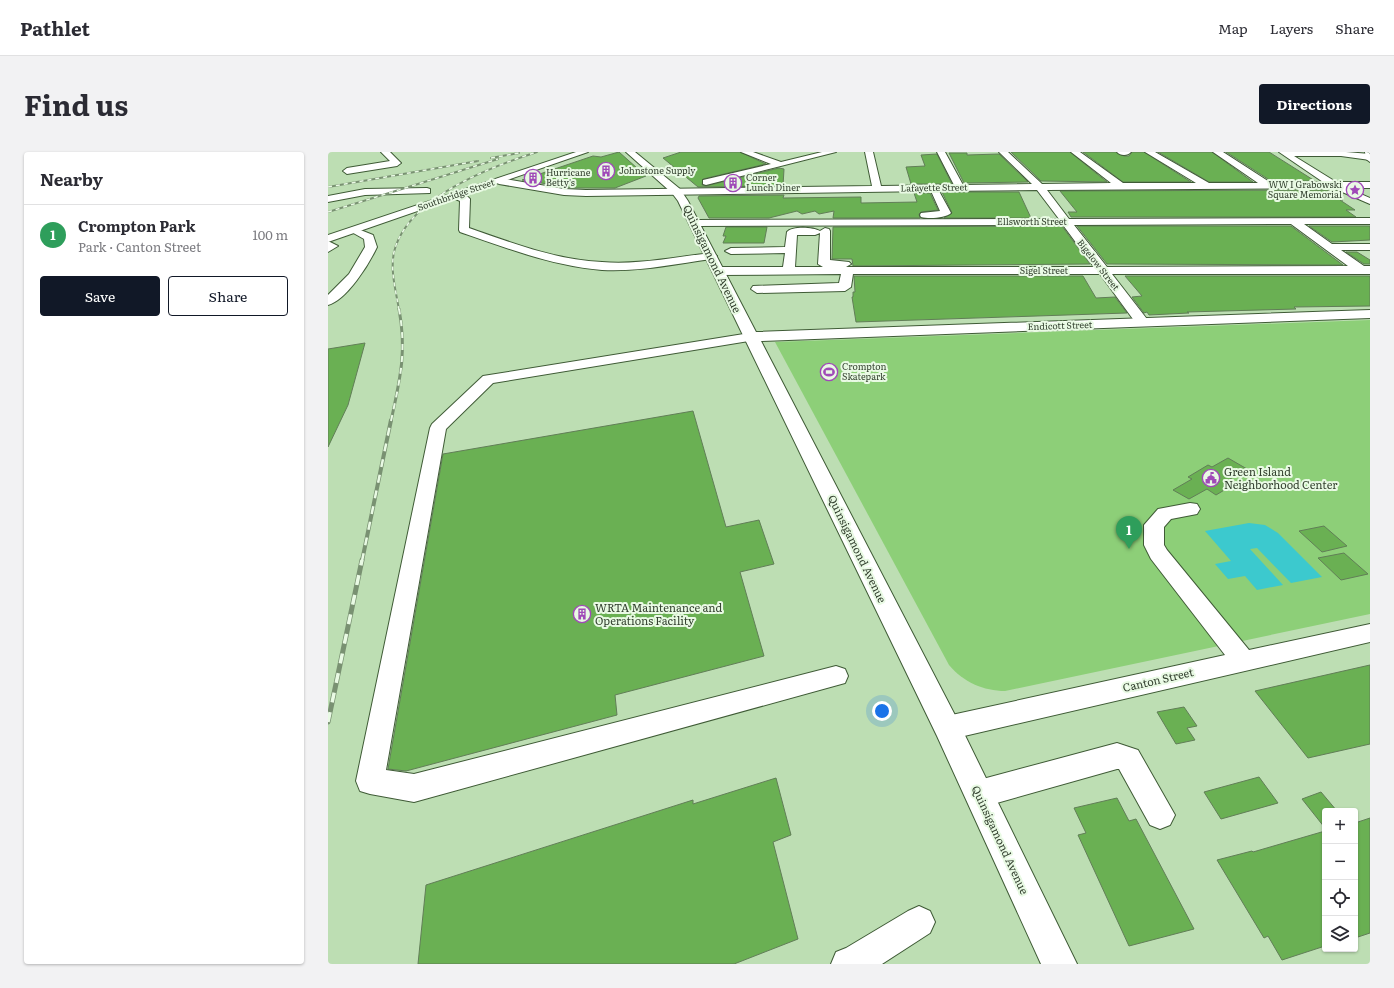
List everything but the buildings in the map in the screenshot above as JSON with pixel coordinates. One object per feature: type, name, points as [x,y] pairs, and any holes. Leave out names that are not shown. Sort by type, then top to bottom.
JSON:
[{"type":"main road","name":"Southbridge Street","points":[[328,239],[584,152]]},
{"type":"main road","name":"Quinsigamond Avenue","points":[[630,152],[676,191],[694,223],[724,259],[750,337],[947,728],[1059,964]]},
{"type":"main road","points":[[1369,152],[1370,158]]},
{"type":"main road","name":"Endicott Street","points":[[750,337],[1370,314]]},
{"type":"street","points":[[347,172],[397,163],[385,152]]},
{"type":"street","points":[[745,152],[779,164]]},
{"type":"street","points":[[676,191],[779,164],[832,152]]},
{"type":"street","points":[[869,152],[877,189]]},
{"type":"street","points":[[942,152],[960,188]]},
{"type":"street","name":"Bigelow Street","points":[[1002,152],[1040,187],[1065,222],[1143,323]]},
{"type":"street","points":[[1075,152],[1121,186]]},
{"type":"street","points":[[1121,152],[1127,152]]},
{"type":"street","points":[[1149,152],[1207,186]]},
{"type":"street","points":[[1217,152],[1268,185]]},
{"type":"street","points":[[1286,154],[1370,158]]},
{"type":"street","points":[[1286,154],[1332,185],[1350,194],[1370,201]]},
{"type":"street","name":"Lafayette Street","points":[[499,181],[574,193],[676,191],[753,194],[877,189],[1268,185],[1370,186]]},
{"type":"street","points":[[328,199],[365,192],[427,191]]},
{"type":"street","points":[[925,222],[924,215],[946,213],[934,192]]},
{"type":"street","points":[[454,196],[465,199],[464,230],[560,260],[602,266],[622,266],[724,259],[824,259]]},
{"type":"street","name":"Ellsworth Street","points":[[694,223],[749,218],[876,222],[1370,221]]},
{"type":"street","points":[[1293,221],[1328,247],[1365,270]]},
{"type":"street","points":[[791,260],[792,232],[877,231],[876,222]]},
{"type":"street","points":[[328,300],[360,268],[371,248],[369,238],[353,230]]},
{"type":"street","points":[[825,232],[824,264],[870,263]]},
{"type":"street","points":[[328,244],[332,246],[328,249]]},
{"type":"street","points":[[1328,247],[1370,247]]},
{"type":"street","name":"Sigel Street","points":[[724,259],[791,260],[847,271],[1365,270]]},
{"type":"street","points":[[757,289],[844,288],[847,271]]},
{"type":"street","points":[[750,337],[488,379],[438,428],[370,781],[414,788],[836,676]]},
{"type":"street","points":[[1190,509],[1165,514],[1154,525],[1156,550],[1244,661]]},
{"type":"street","name":"Canton Street","points":[[947,728],[1370,633]]},
{"type":"street","points":[[979,794],[1118,756],[1128,759],[1160,815]]},
{"type":"street","points":[[848,964],[856,961],[919,922]]},
{"type":"green space","points":[[1370,320],[1370,614],[1005,691],[989,689],[967,681],[949,665],[775,342]]},
{"type":"water","points":[[1249,523],[1265,525],[1278,533],[1322,577],[1291,583],[1257,548],[1250,549],[1283,585],[1257,590],[1245,576],[1228,579],[1215,564],[1231,561],[1205,531]]},
{"type":"railway","points":[[399,310],[393,274],[394,252],[402,233],[415,216],[453,187],[497,166],[537,152]]},
{"type":"railway","points":[[491,158],[519,153]]},
{"type":"railway","points":[[328,212],[498,159]]},
{"type":"railway","points":[[328,187],[478,161]]},
{"type":"railway","points":[[391,421],[400,378],[402,352],[399,309]]},
{"type":"railway","points":[[362,561],[391,420]]},
{"type":"railway","points":[[328,722],[362,560]]},
{"type":"place","name":"Johnstone Supply","points":[[606,171]]},
{"type":"place","name":"Hurricane Betty's","points":[[533,178]]},
{"type":"place","name":"Corner Lunch Diner","points":[[733,183]]},
{"type":"place","name":"WW I Grabowski Square Memorial","points":[[1355,190]]},
{"type":"place","name":"Crompton Skatepark","points":[[829,372]]},
{"type":"place","name":"Green Island Neighborhood Center","points":[[1211,478]]},
{"type":"place","name":"Crompton Park","points":[[1129,549]]},
{"type":"place","name":"WRTA Maintenance and Operations Facility","points":[[582,614]]}]
